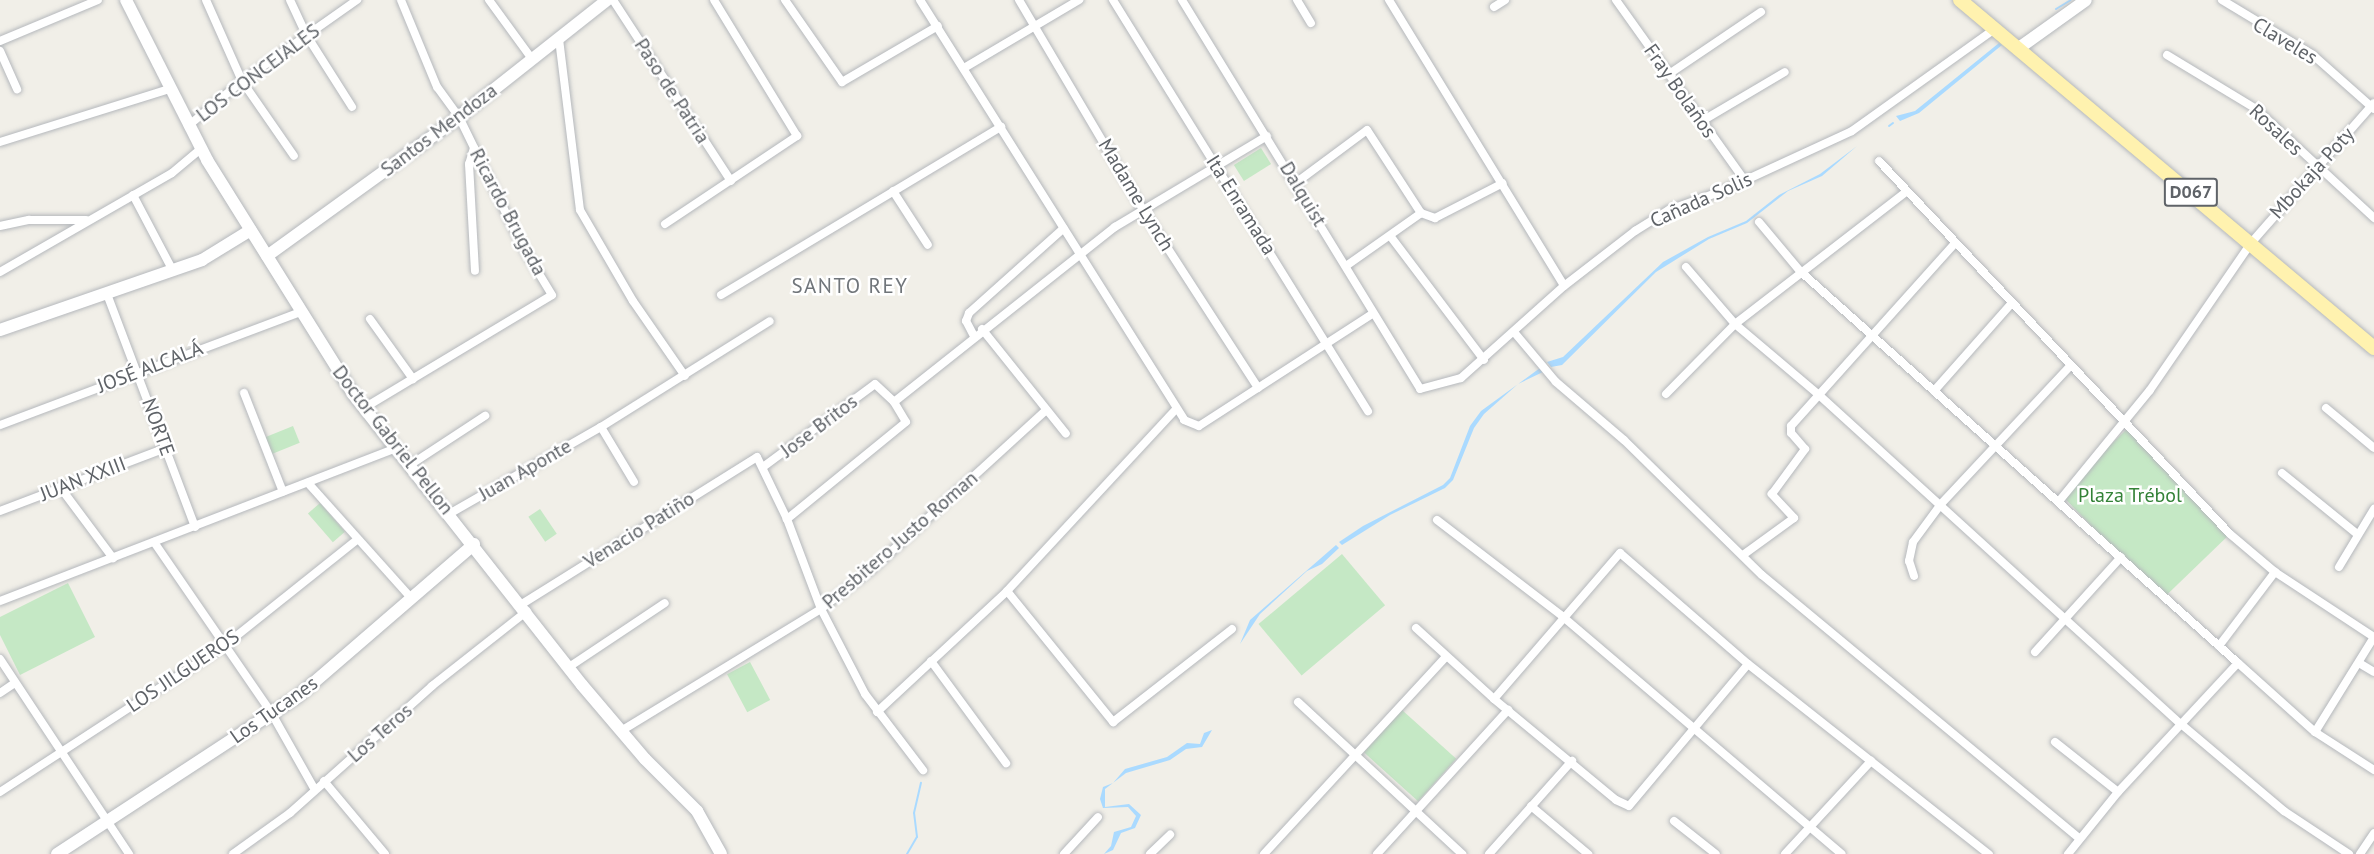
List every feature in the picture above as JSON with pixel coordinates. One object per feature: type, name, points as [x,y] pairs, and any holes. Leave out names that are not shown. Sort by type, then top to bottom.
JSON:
[{"type":"main road","name":"D067","points":[[1960,0],[2374,348]]},
{"type":"street","points":[[0,41],[98,0]]},
{"type":"street","name":"Doctor Gabriel Pellon","points":[[126,0],[201,149],[301,312],[364,408],[621,731],[697,811],[721,854]]},
{"type":"street","points":[[206,0],[242,81],[294,156]]},
{"type":"street","points":[[290,0],[307,36],[352,107]]},
{"type":"street","name":"LOS CONCEJALES","points":[[188,126],[242,81],[357,0]]},
{"type":"street","name":"Ricardo Brugada","points":[[401,0],[437,87],[459,117],[520,244],[552,295],[413,379]]},
{"type":"street","points":[[489,0],[532,59]]},
{"type":"street","name":"Paso de Patria","points":[[613,0],[731,181]]},
{"type":"street","points":[[665,224],[798,134],[714,0]]},
{"type":"street","points":[[785,0],[842,82],[938,26]]},
{"type":"street","points":[[920,0],[1184,420],[1199,426],[1327,346],[1372,314]]},
{"type":"street","name":"Madame Lynch","points":[[1019,0],[1143,210],[1257,388]]},
{"type":"street","points":[[964,68],[1079,0]]},
{"type":"street","name":"Ita Enramada","points":[[1113,0],[1368,411]]},
{"type":"street","name":"Dalquist","points":[[1182,0],[1297,182],[1372,314],[1420,389]]},
{"type":"street","points":[[1297,0],[1311,23]]},
{"type":"street","points":[[1389,0],[1564,286]]},
{"type":"street","points":[[1494,7],[1505,0]]},
{"type":"street","points":[[2019,48],[2086,0]]},
{"type":"street","name":"Claveles","points":[[2222,0],[2313,55],[2373,106]]},
{"type":"street","name":"Fray Bolaños","points":[[1618,1],[1745,181]]},
{"type":"street","name":"Santos Mendoza","points":[[267,256],[459,117],[559,39],[600,2]]},
{"type":"street","points":[[1669,75],[1761,12]]},
{"type":"street","name":"Cañada Solis","points":[[1420,389],[1461,378],[1484,360],[1564,286],[1613,246],[1669,210],[1745,181],[1852,131],[1996,28]]},
{"type":"street","points":[[559,39],[580,210],[633,301],[686,376]]},
{"type":"street","points":[[0,51],[17,89]]},
{"type":"street","name":"Rosales","points":[[2167,55],[2256,110],[2316,168],[2374,218]]},
{"type":"street","points":[[1702,121],[1785,72]]},
{"type":"street","points":[[0,142],[169,89]]},
{"type":"street","name":"Mbokaja Poty","points":[[2060,500],[2124,425],[2251,243],[2373,106]]},
{"type":"street","points":[[721,295],[1001,127]]},
{"type":"street","points":[[1297,182],[1367,130],[1421,213],[1435,218],[1503,183]]},
{"type":"street","points":[[787,519],[905,425],[894,402],[982,329],[1079,253],[1143,210],[1267,136]]},
{"type":"street","points":[[474,148],[469,164],[475,271]]},
{"type":"street","points":[[0,272],[172,173],[201,149]]},
{"type":"street","points":[[1879,161],[2124,425],[2230,534],[2275,572],[2374,637],[2315,732]]},
{"type":"street","points":[[893,191],[928,245]]},
{"type":"street","points":[[1666,394],[1735,324],[1907,191]]},
{"type":"street","points":[[133,195],[173,271]]},
{"type":"street","points":[[1346,266],[1391,237],[1421,213]]},
{"type":"street","points":[[0,226],[29,220],[90,220]]},
{"type":"street","points":[[1759,222],[1800,272],[2060,500],[2315,732],[2374,770]]},
{"type":"street","points":[[974,336],[966,321],[969,313],[1064,228]]},
{"type":"street","points":[[0,330],[202,260],[251,230]]},
{"type":"street","points":[[1391,237],[1484,360]]},
{"type":"street","points":[[1743,555],[1794,518],[1772,494],[1805,449],[1791,433],[1791,426],[1955,243]]},
{"type":"street","points":[[1686,267],[1735,324],[1819,394],[2066,616],[2181,724],[2284,811],[2349,854]]},
{"type":"street","name":"NORTE","points":[[107,294],[195,527]]},
{"type":"street","points":[[1934,391],[2011,304]]},
{"type":"street","name":"JOSÉ ALCALÁ","points":[[0,425],[138,371],[301,312]]},
{"type":"street","points":[[364,408],[413,379],[370,319]]},
{"type":"street","name":"Juan Aponte","points":[[449,513],[601,427],[686,376],[770,321]]},
{"type":"street","points":[[982,329],[1066,434]]},
{"type":"street","points":[[1514,332],[1556,382],[1624,440],[1743,555],[2079,838]]},
{"type":"street","points":[[1914,576],[1910,547],[1941,504],[2070,366]]},
{"type":"street","name":"Jose Britos","points":[[763,467],[875,384],[894,402]]},
{"type":"street","points":[[244,393],[283,492]]},
{"type":"street","points":[[2326,408],[2374,448]]},
{"type":"street","points":[[877,712],[1006,591],[1176,409]]},
{"type":"street","name":"Presbitero Justo Roman","points":[[621,731],[821,609],[871,570],[1046,410]]},
{"type":"street","points":[[410,465],[485,416]]},
{"type":"street","points":[[601,427],[634,482]]},
{"type":"street","name":"JUAN XXIII","points":[[1,509],[166,448]]},
{"type":"street","points":[[0,601],[397,448]]},
{"type":"street","name":"Venacio Patiño","points":[[524,607],[757,457],[763,467]]},
{"type":"street","points":[[763,467],[787,519],[821,609],[877,712],[923,770]]},
{"type":"street","points":[[2282,473],[2357,534]]},
{"type":"street","points":[[308,483],[412,599]]},
{"type":"street","points":[[60,487],[113,558]]},
{"type":"street","points":[[2339,567],[2374,509]]},
{"type":"street","points":[[1437,520],[1562,616],[1692,731],[1842,854]]},
{"type":"street","name":"LOS JILGUEROS","points":[[0,792],[224,646],[357,540]]},
{"type":"street","points":[[154,542],[272,714],[315,790]]},
{"type":"street","name":"Los Tucanes","points":[[57,854],[272,714],[349,656],[474,544]]},
{"type":"street","points":[[1494,699],[1562,616],[1620,553],[1748,664],[1989,854]]},
{"type":"street","points":[[2035,652],[2121,557]]},
{"type":"street","points":[[2219,646],[2275,572]]},
{"type":"street","points":[[1006,591],[1113,722],[1232,629]]},
{"type":"street","points":[[569,667],[664,603]]},
{"type":"street","name":"Los Teros","points":[[233,854],[315,790],[524,607]]},
{"type":"street","points":[[1416,628],[1494,699],[1572,761],[1616,800],[1629,806],[1748,664]]},
{"type":"street","points":[[1263,854],[1446,657]]},
{"type":"street","points":[[0,659],[63,750],[129,854]]},
{"type":"street","points":[[931,661],[1006,763]]},
{"type":"street","points":[[2068,854],[2118,792],[2238,663]]},
{"type":"street","points":[[2359,663],[2374,672]]},
{"type":"street","points":[[0,693],[15,683]]},
{"type":"street","points":[[1298,702],[1462,854]]},
{"type":"street","points":[[1377,854],[1508,710]]},
{"type":"street","points":[[2055,742],[2118,792]]},
{"type":"street","points":[[1489,854],[1572,761]]},
{"type":"street","points":[[1785,854],[1870,761]]},
{"type":"street","points":[[324,781],[385,854]]},
{"type":"street","points":[[1531,806],[1588,854]]},
{"type":"street","points":[[1064,854],[1098,817]]},
{"type":"street","points":[[1674,820],[1716,854]]},
{"type":"street","points":[[2360,854],[2374,833]]},
{"type":"street","points":[[1150,854],[1170,834]]},
{"type":"green space","points":[[1261,148],[1271,164],[1244,181],[1234,165]]},
{"type":"green space","points":[[293,426],[300,443],[272,454],[265,437]]},
{"type":"green space","name":"Plaza Trébol","points":[[2127,429],[2229,535],[2162,599],[2060,494]]},
{"type":"green space","points":[[320,503],[345,532],[333,542],[308,513]]},
{"type":"green space","points":[[540,509],[557,534],[545,542],[528,517]]},
{"type":"green space","points":[[1342,554],[1385,605],[1302,675],[1259,624]]},
{"type":"green space","points":[[68,583],[95,637],[20,675],[0,635],[0,617]]},
{"type":"green space","points":[[750,662],[770,700],[747,712],[727,674]]},
{"type":"green space","points":[[1402,710],[1456,759],[1418,801],[1364,752]]},
{"type":"water","points":[[1999,43],[2002,45],[1919,113],[1900,121],[1896,116],[1915,111]]},
{"type":"water","points":[[1857,146],[1822,176],[1788,191],[1747,223],[1709,239],[1656,272],[1562,365],[1551,367],[1547,362],[1563,357],[1663,262],[1708,237],[1746,221],[1779,195],[1820,174]]},
{"type":"water","points":[[1540,368],[1543,372],[1518,384]]},
{"type":"water","points":[[1518,384],[1484,414],[1474,428],[1453,480],[1445,488],[1390,515],[1342,545],[1339,542],[1363,526],[1443,485],[1450,478],[1470,426],[1481,411]]},
{"type":"water","points":[[1336,545],[1339,548],[1322,564],[1307,571],[1260,614],[1240,644],[1250,620]]},
{"type":"water","points":[[1212,730],[1202,747],[1186,749],[1170,760],[1126,773],[1113,783],[1125,769],[1167,757],[1187,743],[1200,744],[1204,733]]},
{"type":"water","points":[[1113,783],[1105,789],[1105,807],[1129,804],[1141,815],[1135,828],[1121,833],[1113,850],[1104,854],[1111,846],[1114,832],[1131,827],[1136,816],[1128,807],[1103,808],[1100,799],[1103,787]]},
{"type":"waterway","points":[[2056,9],[2071,0]]},
{"type":"waterway","points":[[1889,126],[1893,123]]},
{"type":"waterway","points":[[907,854],[917,837],[914,813],[921,783]]},
{"type":"district","name":"SANTO REY","points":[[850,286]]}]
